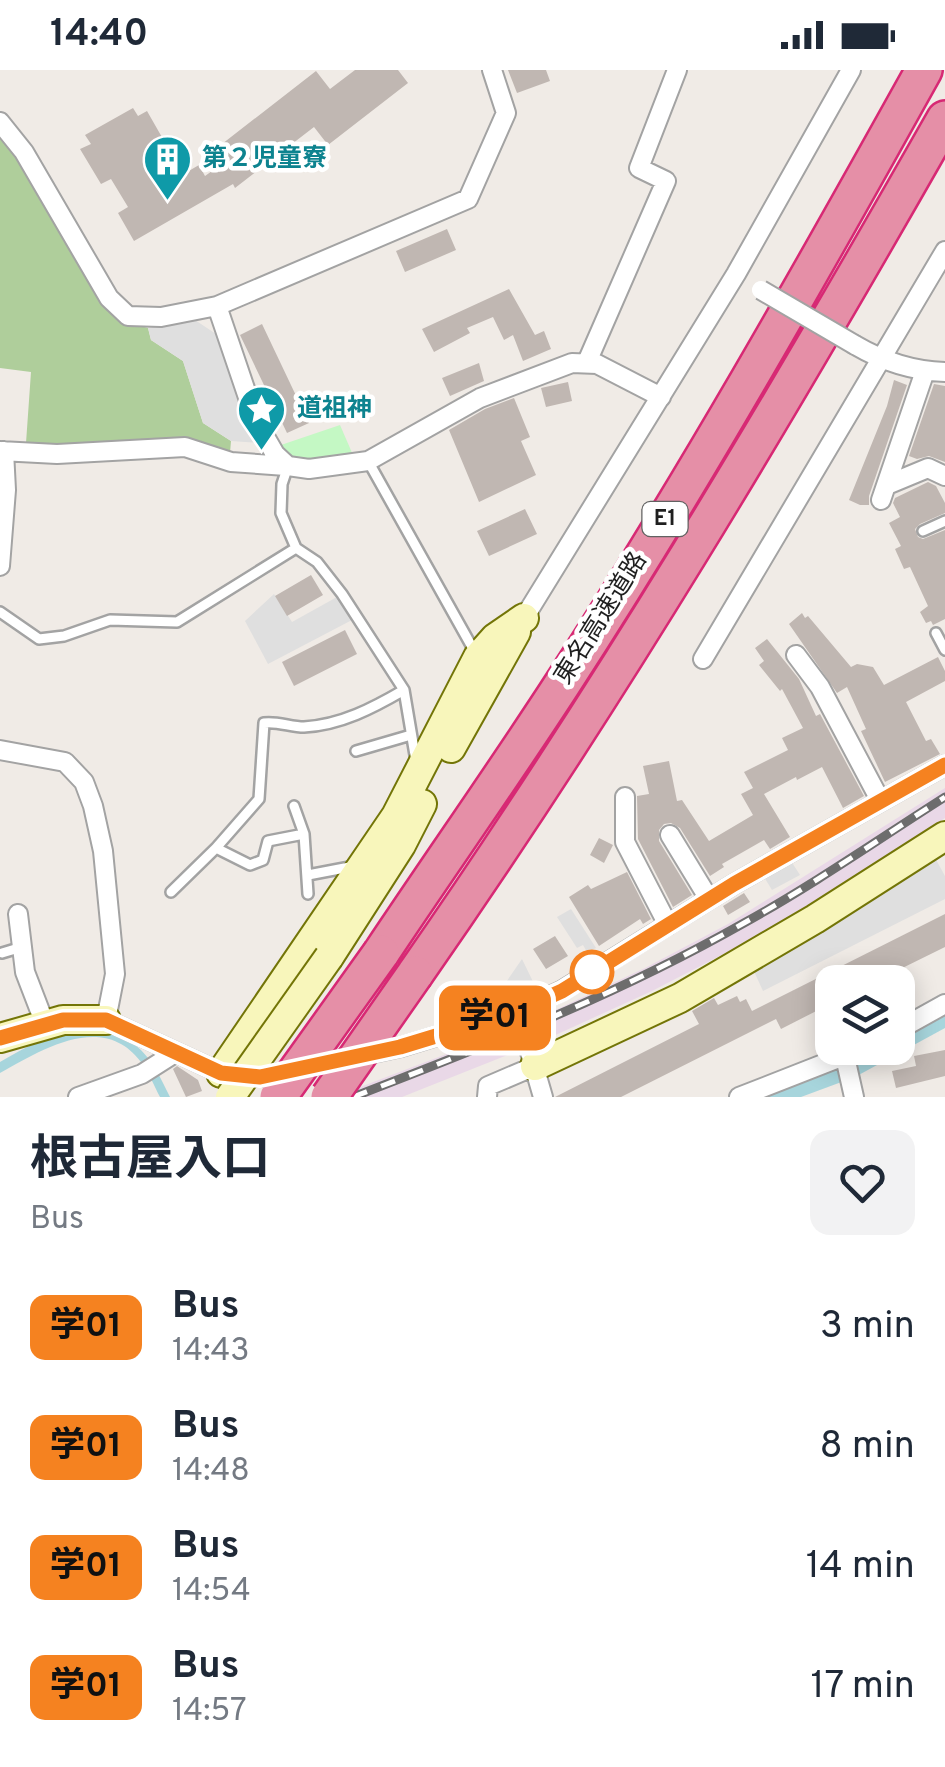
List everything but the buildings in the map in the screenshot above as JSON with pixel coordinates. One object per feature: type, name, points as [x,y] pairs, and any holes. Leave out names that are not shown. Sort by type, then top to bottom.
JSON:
[{"type":"highway","name":"東名高速道路","points":[[278,1097],[381,953],[562,683],[816,264],[924,70]]},
{"type":"highway","name":"東名高速道路","points":[[328,1097],[505,845],[674,582],[945,119]]},
{"type":"street","points":[[0,122],[24,152],[118,309],[140,319],[218,306],[468,199],[506,112],[492,70]]},
{"type":"street","points":[[587,362],[666,181],[639,168],[676,70]]},
{"type":"street","points":[[225,1085],[330,957],[401,844],[524,618],[736,274],[851,70]]},
{"type":"street","points":[[703,659],[945,251]]},
{"type":"street","points":[[736,274],[882,360],[945,372]]},
{"type":"street","points":[[218,306],[256,421],[274,454],[288,466]]},
{"type":"street","points":[[0,566],[6,490],[2,451],[58,454],[185,447],[231,462],[309,469],[368,461],[480,398],[556,367],[587,362],[661,397]]},
{"type":"street","points":[[925,371],[884,493],[928,468],[945,476]]},
{"type":"street","points":[[225,1085],[396,816],[478,656],[495,638],[524,618]]},
{"type":"street","points":[[796,655],[820,688],[880,800]]},
{"type":"street","points":[[0,750],[65,762],[84,782],[103,851],[115,974],[106,1020]]},
{"type":"street","points":[[0,1038],[45,1024],[81,1018],[106,1020],[129,1028],[168,1057],[225,1085],[400,1047],[518,1011],[562,991],[709,899],[945,765]]},
{"type":"street","points":[[625,797],[625,842],[668,925]]},
{"type":"street","points":[[670,834],[709,899]]},
{"type":"street","points":[[487,1097],[488,1086],[680,998],[815,920],[945,836]]},
{"type":"street","points":[[18,914],[25,972],[45,1024]]},
{"type":"street","points":[[915,1021],[945,1004]]},
{"type":"street","points":[[518,1011],[543,1097]]},
{"type":"street","points":[[78,1097],[108,1092],[168,1057]]},
{"type":"street","points":[[740,1097],[849,1075]]},
{"type":"lane","points":[[368,461],[478,656]]},
{"type":"lane","points":[[288,466],[282,484],[281,513],[296,548],[317,562],[342,594],[404,690],[416,761],[423,764]]},
{"type":"lane","points":[[924,531],[945,521]]},
{"type":"lane","points":[[0,612],[39,640],[110,620],[177,622],[296,548]]},
{"type":"lane","points":[[936,633],[945,650]]},
{"type":"lane","points":[[171,892],[259,799],[264,723],[302,727],[322,724],[361,714],[404,690]]},
{"type":"lane","points":[[356,751],[411,735]]},
{"type":"lane","points":[[294,806],[304,834],[308,894]]},
{"type":"lane","points":[[216,848],[250,865],[262,860],[268,841],[304,834]]},
{"type":"lane","points":[[308,875],[363,864]]},
{"type":"lane","points":[[2,953],[22,947]]},
{"type":"shaded area","points":[[192,318],[219,336],[258,443],[231,441],[203,423],[183,361],[151,340],[148,328]]},
{"type":"shaded area","points":[[274,594],[292,622],[337,597],[352,620],[268,664],[245,621]]},
{"type":"shaded area","points":[[945,788],[945,818],[822,898],[652,991],[538,1043],[402,1097],[334,1097],[530,1022],[645,968],[728,924]]},
{"type":"shaded area","points":[[934,856],[945,876],[945,899],[763,991],[752,967]]},
{"type":"shaded area","points":[[791,861],[800,875],[772,890],[764,877]]},
{"type":"shaded area","points":[[571,909],[596,948],[587,952],[583,945],[577,948],[557,917]]},
{"type":"shaded area","points":[[522,959],[538,992],[508,1005],[506,1001],[491,1004]]},
{"type":"green space","points":[[0,134],[106,307],[118,319],[148,328],[151,340],[183,361],[203,423],[231,441],[230,453],[183,437],[56,447],[26,443],[31,372],[0,368]]},
{"type":"green space","points":[[340,425],[353,455],[305,463],[278,446]]},
{"type":"water","points":[[945,1013],[945,1028],[915,1044],[915,1030]]},
{"type":"water","points":[[102,1028],[128,1040],[145,1054],[170,1097],[160,1097],[141,1062],[126,1047],[109,1039],[72,1040],[34,1054],[0,1073],[0,1062],[37,1042],[72,1031]]},
{"type":"water","points":[[850,1065],[877,1065],[801,1097],[761,1097]]},
{"type":"railway","points":[[353,1097],[552,1018],[697,949],[795,893],[945,797]]},
{"type":"bus line","name":"学01","points":[[0,1038],[63,1020],[106,1020],[221,1073],[260,1077],[326,1066],[400,1047],[518,1011],[562,991],[734,884],[945,765]]},
{"type":"place","name":"第２児童寮","points":[[167,202]]},
{"type":"place","name":"道祖神","points":[[262,452]]}]
